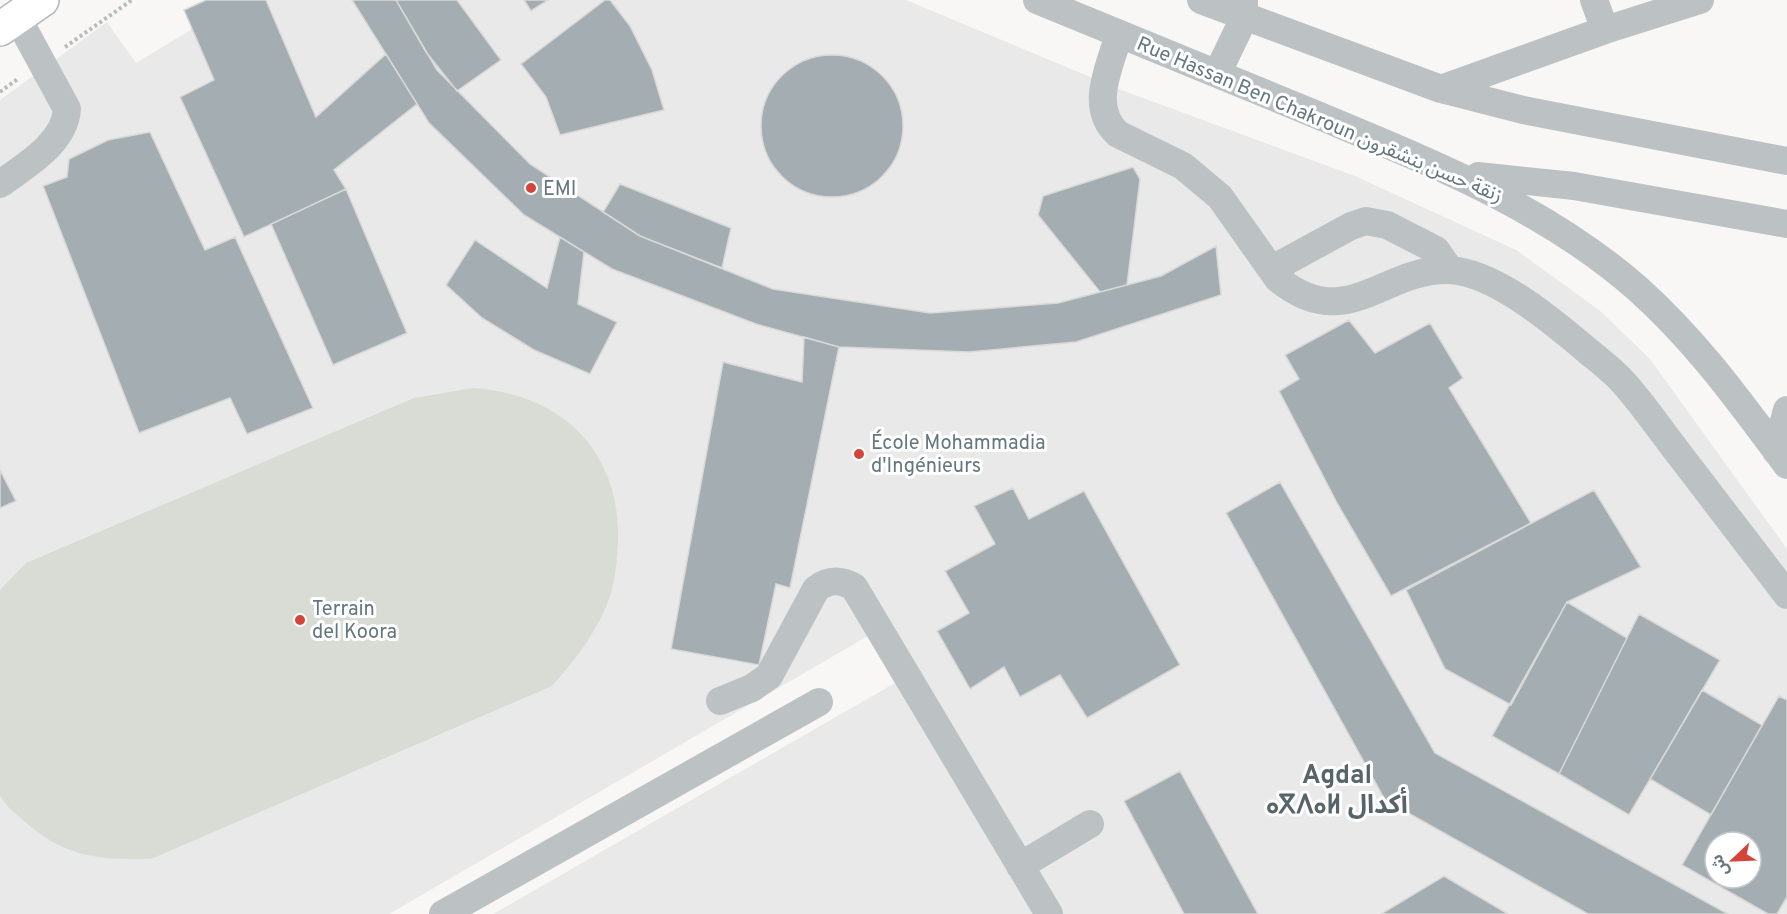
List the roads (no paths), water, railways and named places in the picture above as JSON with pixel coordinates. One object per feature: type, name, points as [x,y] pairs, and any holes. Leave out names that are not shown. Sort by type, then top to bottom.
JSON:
[{"type":"street","name":"Rue Hassan Ben Chakroun زنقة حسن بنشقرون","points":[[1037,0],[1457,173],[1551,224],[1596,255],[1677,325],[1713,365],[1782,458]]},
{"type":"street","points":[[1201,0],[1244,9],[1441,89],[1523,110],[1787,161]]},
{"type":"street","points":[[1594,0],[1605,30]]},
{"type":"street","points":[[1441,89],[1605,30],[1700,0]]},
{"type":"street","points":[[1217,74],[1244,9]]},
{"type":"street","points":[[0,184],[26,166],[55,139],[66,118],[67,109],[20,16]]},
{"type":"street","points":[[1119,34],[1101,97],[1104,117],[1109,127],[1118,134],[1183,166],[1220,197],[1278,279],[1287,287],[1319,300],[1341,302],[1364,297],[1417,275],[1450,270],[1489,282],[1540,310],[1623,381],[1787,595]]},
{"type":"street","points":[[1457,173],[1574,186],[1787,224]]},
{"type":"street","points":[[1272,269],[1352,226],[1366,221],[1387,225],[1436,250],[1450,270]]},
{"type":"street","points":[[1782,458],[1787,410]]},
{"type":"street","points":[[720,701],[752,688],[769,676],[816,589],[830,581],[846,582],[859,594],[1048,914]]},
{"type":"street","points":[[443,914],[819,702]]},
{"type":"street","points":[[1020,866],[1090,824]]},
{"type":"place","name":"EMI","points":[[531,188]]},
{"type":"place","name":"École Mohammadia d'Ingénieurs","points":[[859,454]]},
{"type":"place","name":"Terrain del Koora","points":[[300,620]]},
{"type":"district","name":"Agdal ⴰⴳⴷⴰⵍ أكدال","points":[[1337,789]]}]
